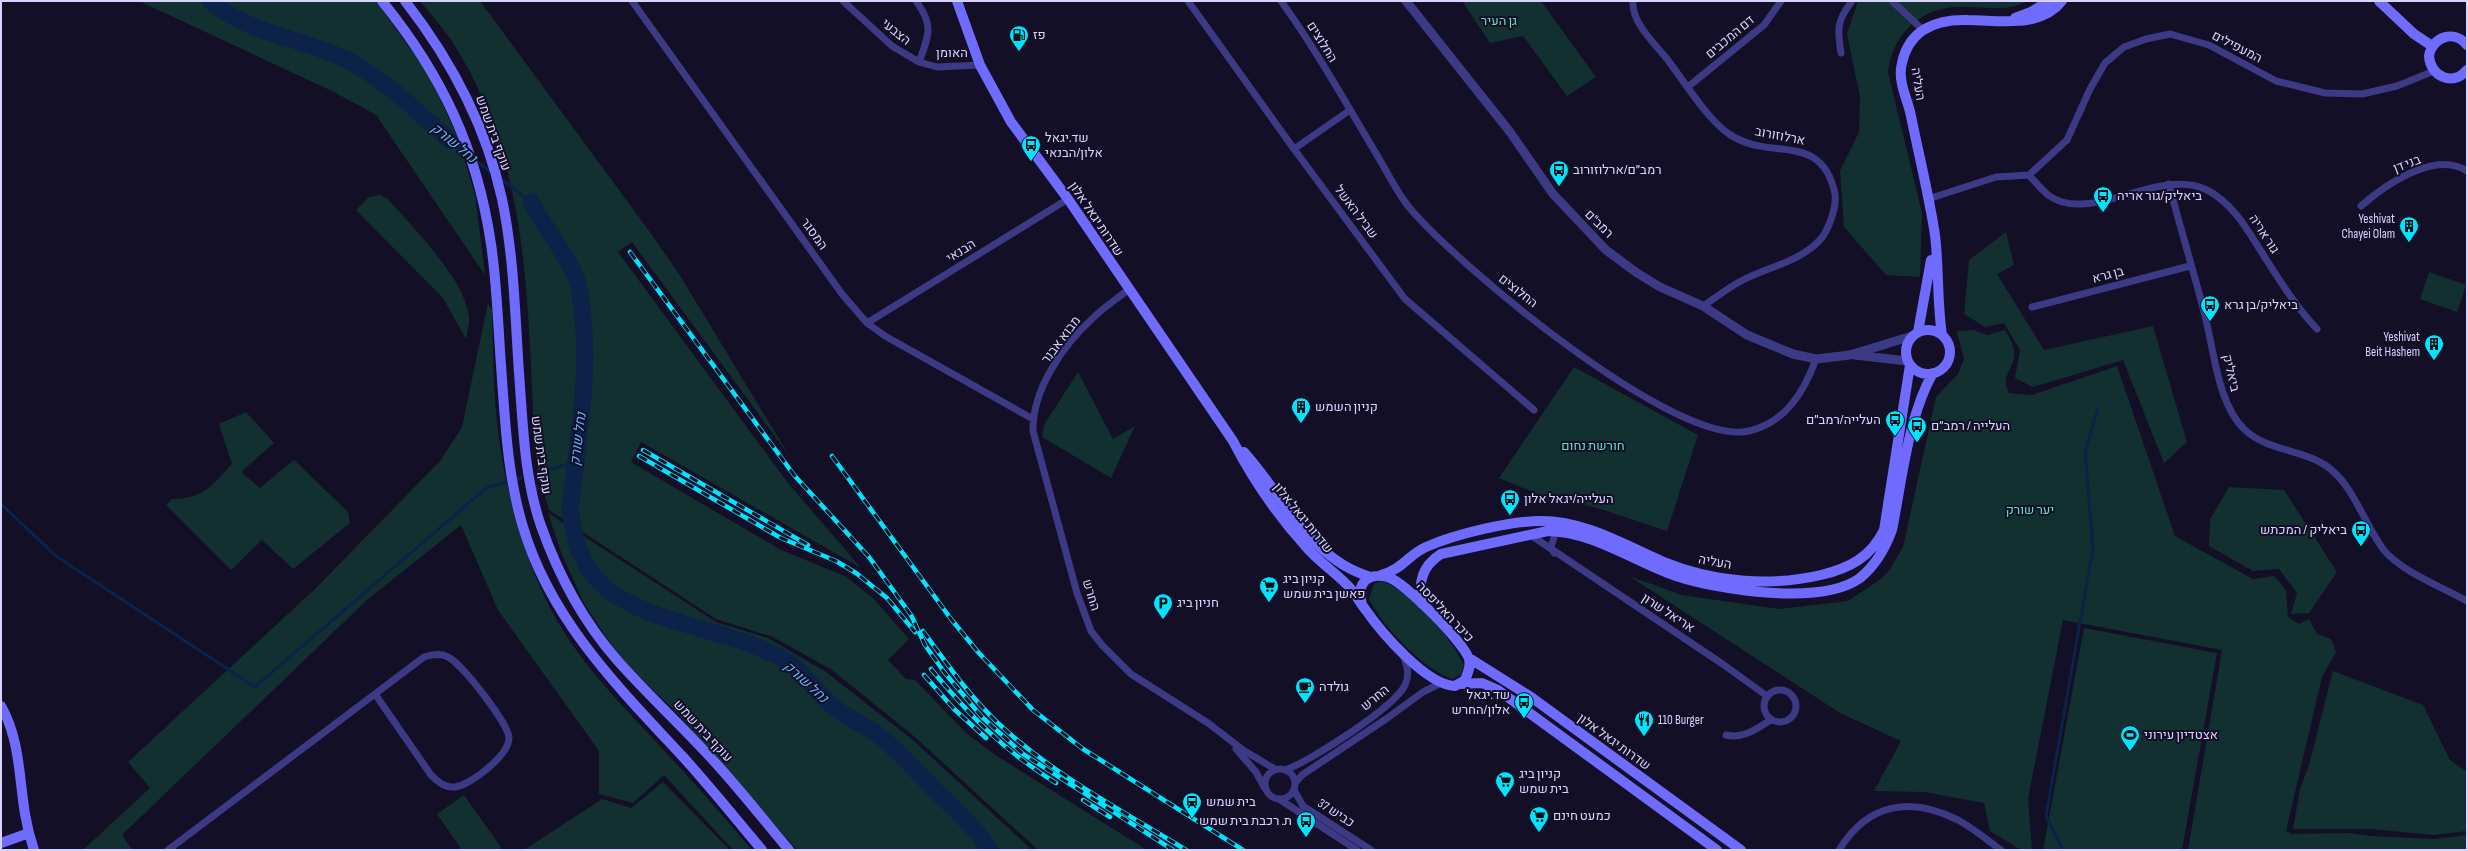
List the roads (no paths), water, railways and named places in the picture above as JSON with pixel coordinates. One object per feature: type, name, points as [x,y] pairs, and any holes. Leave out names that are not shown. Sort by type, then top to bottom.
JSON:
[{"type":"main road","points":[[382,1],[410,36],[447,96],[464,134],[483,202],[494,267],[508,459],[523,527],[540,572],[566,619],[599,666],[696,772],[762,850]]},
{"type":"main road","name":"עוקף בית שמש","points":[[405,1],[442,53],[471,107],[490,157],[502,199],[511,267],[526,456],[540,522],[557,565],[581,610],[617,660],[712,759],[789,850]]},
{"type":"main road","name":"שדרות יגאל אלון","points":[[957,1],[980,65],[1011,122],[1068,200],[1232,441],[1252,474],[1289,526],[1317,558],[1345,583],[1362,605]]},
{"type":"main road","name":"העליה","points":[[2011,20],[2031,12],[2048,1]]},
{"type":"main road","name":"העליה","points":[[1942,335],[1938,305],[1935,236],[1901,73],[1902,63],[1911,43],[1923,30],[1937,22],[1950,20],[2011,20],[2023,22],[2046,14],[2062,1]]},
{"type":"main road","points":[[2379,1],[2414,34],[2432,46]]},
{"type":"main road","points":[[2467,45],[2460,39],[2450,36],[2439,39],[2432,46],[2429,56],[2434,71],[2442,77],[2452,78],[2467,71]]},
{"type":"main road","name":"העליה","points":[[1915,334],[1935,236]]},
{"type":"main road","points":[[1930,330],[1942,335],[1949,347],[1948,360],[1939,371],[1932,373],[1920,372],[1909,363],[1906,348],[1915,334],[1930,330]]},
{"type":"main road","name":"העליה","points":[[1374,576],[1401,567],[1417,552],[1435,544],[1508,525],[1540,521],[1555,521],[1582,527],[1625,543],[1674,566],[1723,578],[1752,581],[1794,582],[1840,571],[1866,556],[1877,544],[1884,530],[1909,363]]},
{"type":"main road","name":"העליה","points":[[1422,604],[1420,592],[1422,576],[1424,568],[1433,559],[1449,552],[1529,534],[1556,531],[1583,536],[1660,570],[1710,585],[1778,593],[1812,592],[1836,588],[1849,583],[1860,578],[1876,562],[1886,547],[1892,530],[1915,414],[1921,395],[1932,373]]},
{"type":"main road","name":"שדרות יגאל אלון","points":[[1232,441],[1262,473],[1318,545],[1351,569],[1374,576]]},
{"type":"main road","points":[[1374,576],[1366,580],[1360,590],[1362,605],[1402,651],[1441,683],[1448,686],[1460,684]]},
{"type":"main road","name":"כיכר האליפסה","points":[[1374,576],[1395,580],[1422,604],[1456,640],[1469,658],[1468,674],[1460,684]]},
{"type":"main road","name":"שדרות יגאל אלון","points":[[1469,658],[1526,693],[1741,850]]},
{"type":"main road","name":"שדרות יגאל אלון","points":[[1460,684],[1482,683],[1498,690],[1717,850]]},
{"type":"main road","points":[[1,706],[13,735],[18,755],[29,833],[34,850]]},
{"type":"main road","points":[[1,843],[29,833]]},
{"type":"street","name":"המסגר","points":[[632,1],[842,294],[867,323],[1033,419]]},
{"type":"street","name":"הצבעי","points":[[843,1],[892,46],[919,62]]},
{"type":"street","name":"האומן","points":[[916,1],[926,14],[929,26],[919,62],[937,67],[980,65]]},
{"type":"street","name":"שביל האשל","points":[[1188,1],[1294,149],[1405,299],[1534,410]]},
{"type":"street","name":"החלוצים","points":[[1281,1],[1408,205],[1484,281],[1626,386],[1703,426],[1729,431],[1748,431],[1767,424],[1783,414],[1798,399],[1808,382],[1816,359]]},
{"type":"street","name":"רמב\"ם","points":[[1406,1],[1510,132],[1553,194],[1575,219],[1606,250],[1637,273],[1660,287],[1703,306],[1747,335],[1793,354],[1816,359],[1850,355],[1915,334]]},
{"type":"street","name":"ארלוזורוב","points":[[1633,1],[1634,15],[1689,86],[1713,120],[1728,134],[1740,140],[1777,149],[1800,150],[1812,155],[1824,166],[1832,178],[1835,197],[1833,211],[1819,241],[1800,255],[1741,281],[1703,306]]},
{"type":"street","name":"דם המכבים","points":[[1689,86],[1764,25],[1781,1]]},
{"type":"street","points":[[1841,53],[1837,29],[1842,14],[1852,1]]},
{"type":"street","points":[[1892,1],[1923,30]]},
{"type":"street","name":"המעפילים","points":[[2029,175],[2067,140],[2090,89],[2105,63],[2124,47],[2146,39],[2170,34],[2209,45],[2276,81],[2325,93],[2362,94],[2397,86],[2434,71]]},
{"type":"street","points":[[1294,149],[1350,110]]},
{"type":"street","name":"בני דן","points":[[2361,206],[2382,188],[2409,173],[2445,164],[2458,165],[2467,171]]},
{"type":"street","points":[[1928,199],[1996,177],[2029,175],[2049,195],[2065,202],[2088,203],[2106,201],[2169,184]]},
{"type":"street","name":"ביאליק","points":[[2169,184],[2190,266],[2204,311],[2226,401],[2238,422],[2253,436],[2304,454],[2323,463],[2340,478],[2378,541],[2390,556],[2467,601]]},
{"type":"street","name":"גור אריה","points":[[2169,184],[2187,184],[2206,190],[2228,205],[2236,213],[2305,316],[2317,329]]},
{"type":"street","name":"הבנאי","points":[[867,323],[1068,200]]},
{"type":"street","name":"בן גרא","points":[[2032,307],[2190,266]]},
{"type":"street","name":"מבוא אבנר","points":[[1033,419],[1044,386],[1067,347],[1092,318],[1129,289]]},
{"type":"street","name":"רמב\"ם","points":[[1850,355],[1909,363]]},
{"type":"street","name":"החרש","points":[[1033,419],[1033,431],[1077,593],[1091,631],[1102,645],[1132,674],[1208,723],[1243,750],[1275,770]]},
{"type":"street","points":[[1555,553],[1551,547],[1556,531]]},
{"type":"street","name":"אריאל שרון","points":[[1529,534],[1555,553],[1703,650],[1767,696]]},
{"type":"street","name":"החרש","points":[[1285,770],[1312,757],[1396,697],[1402,691],[1407,677],[1406,663],[1402,651]]},
{"type":"street","points":[[168,850],[424,657],[436,654],[442,655],[459,666],[504,724],[509,738],[508,744],[497,760],[462,785],[449,787],[443,785],[432,775],[375,694]]},
{"type":"street","name":"החרש","points":[[1294,787],[1302,775],[1386,719],[1422,692],[1441,683]]},
{"type":"street","points":[[1776,690],[1782,690],[1792,694],[1797,704],[1794,715],[1791,719],[1781,723],[1771,720],[1767,716],[1764,706],[1767,696],[1776,690]]},
{"type":"street","points":[[1726,735],[1739,736],[1748,734],[1771,720]]},
{"type":"street","name":"החרש","points":[[1208,723],[1235,747],[1256,772],[1265,788]]},
{"type":"street","points":[[1275,770],[1285,770],[1291,774],[1294,787],[1286,798],[1279,799],[1270,796],[1265,788],[1266,778],[1275,770]]},
{"type":"street","name":"כביש 37","points":[[1294,787],[1303,806],[1371,850]]},
{"type":"street","name":"כביש 37","points":[[1279,799],[1357,850]]},
{"type":"street","points":[[1840,849],[1851,832],[1863,820],[1876,813],[1906,807],[1920,808],[1947,816],[1968,826],[2001,850]]},
{"type":"waterway","name":"נחל שורק","points":[[210,1],[242,22],[333,54],[365,70],[390,88],[450,141]]},
{"type":"waterway","name":"נחל שורק","points":[[450,141],[465,152]]},
{"type":"waterway","name":"נחל שורק","points":[[474,159],[492,173]]},
{"type":"waterway","name":"נחל שורק","points":[[500,178],[531,202]]},
{"type":"waterway","name":"נחל שורק","points":[[531,202],[567,260],[577,280],[580,294],[583,314],[584,343],[583,391],[579,439],[570,510],[577,542],[586,565],[608,590],[630,603],[683,624],[740,641],[766,651],[789,663],[801,673],[835,708],[876,733],[905,759],[970,825],[990,850]]},
{"type":"waterway","points":[[2063,850],[2046,816],[2093,548],[2085,452],[2098,408]]},
{"type":"waterway","points":[[538,473],[575,462]]},
{"type":"waterway","points":[[1,504],[56,556],[255,687],[486,488],[521,478]]},
{"type":"railway","points":[[630,252],[794,475],[869,557],[911,615],[925,645],[944,672],[982,717],[1023,754],[1173,850]]},
{"type":"railway","points":[[643,450],[808,545]]},
{"type":"railway","points":[[639,456],[781,538],[836,561],[856,573],[887,598],[915,632]]},
{"type":"railway","points":[[832,456],[951,619],[978,652],[1033,710],[1083,749],[1243,850]]},
{"type":"railway","points":[[923,631],[974,697],[1009,733],[1072,780],[1186,850]]},
{"type":"railway","points":[[931,669],[989,732],[1037,771],[1056,783]]},
{"type":"railway","points":[[924,675],[955,710],[986,738]]},
{"type":"railway","points":[[1083,800],[1110,817]]},
{"type":"place","name":"פז","points":[[1019,52]]},
{"type":"place","name":"שד.יגאל אלון/הבנאי","points":[[1031,162]]},
{"type":"place","name":"רמב״ם/ארלוזורוב","points":[[1559,187]]},
{"type":"place","name":"ביאליק/גור אריה","points":[[2103,213]]},
{"type":"place","name":"Yeshivat Chayei Olam","points":[[2409,243]]},
{"type":"place","name":"ביאליק/בן גרא","points":[[2210,322]]},
{"type":"place","name":"Yeshivat Beit Hashem","points":[[2434,361]]},
{"type":"place","name":"קניון השמש","points":[[1301,424]]},
{"type":"place","name":"העלייה/רמב״ם","points":[[1895,437]]},
{"type":"place","name":"העלייה / רמב״ם","points":[[1917,443]]},
{"type":"place","name":"העלייה/יגאל אלון","points":[[1510,516]]},
{"type":"place","name":"ביאליק / המכתש","points":[[2361,547]]},
{"type":"place","name":"קניון ביג פאשן בית שמש","points":[[1269,603]]},
{"type":"place","name":"חניון ביג","points":[[1163,620]]},
{"type":"place","name":"גולדה","points":[[1305,704]]},
{"type":"place","name":"שד.יגאל אלון/החרש","points":[[1524,719]]},
{"type":"place","name":"110 Burger","points":[[1644,737]]},
{"type":"place","name":"אצטדיון עירוני","points":[[2130,752]]},
{"type":"place","name":"קניון ביג בית שמש","points":[[1505,798]]},
{"type":"place","name":"בית שמש","points":[[1192,819]]},
{"type":"place","name":"כמעט חינם","points":[[1539,833]]},
{"type":"place","name":"ת. רכבת בית שמש","points":[[1306,838]]},
{"type":"park label","name":"גן העיר","points":[[1499,21]]},
{"type":"park label","name":"חורשת נחום","points":[[1593,446]]},
{"type":"park label","name":"יער שורק","points":[[2030,510]]}]
